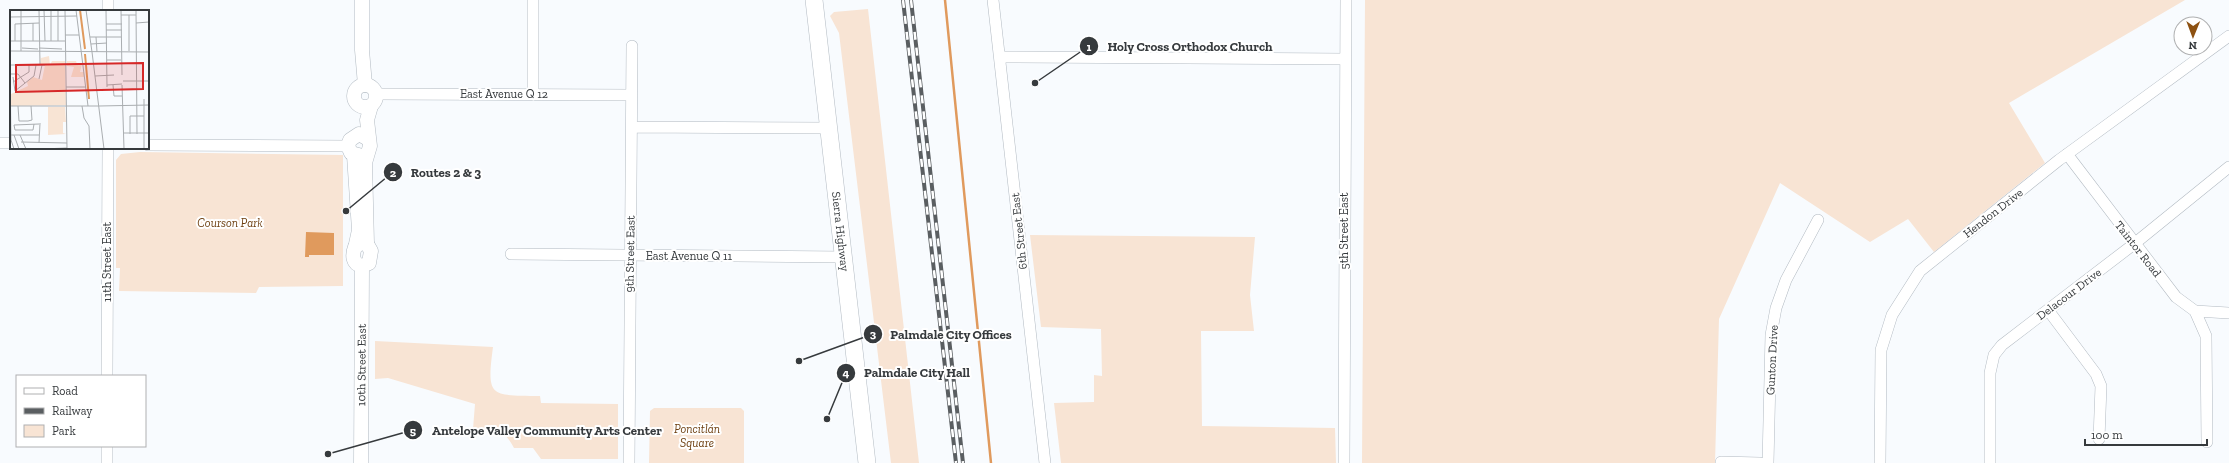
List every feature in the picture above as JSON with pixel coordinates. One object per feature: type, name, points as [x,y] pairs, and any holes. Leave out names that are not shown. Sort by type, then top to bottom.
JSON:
[{"type":"highway","name":"Sierra Highway","points":[[814,0],[866,463]]},
{"type":"main road","points":[[359,146],[366,120],[367,97],[362,50],[362,0]]},
{"type":"main road","name":"10th Street East","points":[[359,146],[359,230],[362,244],[354,250],[353,259],[356,264],[362,266],[361,463]]},
{"type":"street","points":[[533,0],[533,94]]},
{"type":"street","name":"6th Street East","points":[[993,0],[1045,463]]},
{"type":"street","name":"5th Street East","points":[[1344,463],[1346,0]]},
{"type":"street","name":"Hendon Drive","points":[[1880,463],[1881,350],[1892,315],[1901,297],[1920,270],[2067,154],[2229,36]]},
{"type":"street","name":"9th Street East","points":[[629,463],[632,46]]},
{"type":"street","points":[[1000,57],[1345,59]]},
{"type":"street","name":"East Avenue Q 12","points":[[367,97],[533,94],[632,95]]},
{"type":"street","points":[[632,127],[829,128]]},
{"type":"street","points":[[149,145],[359,146]]},
{"type":"street","name":"11th Street East","points":[[106,375],[108,149]]},
{"type":"street","name":"Taintor Road","points":[[2067,154],[2134,244],[2176,297],[2195,311]]},
{"type":"street","name":"Delacour Drive","points":[[1990,463],[1990,373],[1994,355],[2002,345],[2134,244],[2229,167]]},
{"type":"street","name":"Gunton Drive","points":[[1768,463],[1770,335],[1776,308],[1786,280],[1818,220]]},
{"type":"street","name":"East Avenue Q 11","points":[[511,254],[843,257]]},
{"type":"street","points":[[2048,310],[2101,386],[2099,439]]},
{"type":"street","points":[[2207,442],[2206,336],[2195,311],[2229,313]]},
{"type":"street","points":[[107,447],[107,463]]},
{"type":"street","points":[[1721,462],[1760,463]]},
{"type":"green space","points":[[1365,0],[2185,0],[2009,103],[2045,163],[1934,252],[1908,219],[1870,242],[1780,183],[1719,319],[1715,463],[1362,463]]},
{"type":"green space","points":[[868,9],[919,463],[891,463],[839,33],[830,16],[834,12]]},
{"type":"green space","name":"Courson Park","points":[[140,152],[343,155],[343,286],[259,287],[256,293],[119,291],[120,268],[116,268],[116,160],[121,154]]},
{"type":"green space","points":[[1030,235],[1255,237],[1250,295],[1254,331],[1201,331],[1202,426],[1335,428],[1336,463],[1061,463],[1054,403],[1094,402],[1094,375],[1102,376],[1101,329],[1041,327]]},
{"type":"green space","points":[[375,341],[493,347],[490,376],[492,385],[496,391],[502,394],[540,396],[541,403],[618,404],[618,459],[541,459],[533,448],[514,448],[506,436],[498,431],[493,429],[473,429],[475,404],[388,378],[375,379]]},
{"type":"green space","name":"Poncitlán Square","points":[[654,408],[741,408],[744,411],[744,463],[649,463],[650,411]]},
{"type":"shaded area","points":[[306,232],[334,233],[334,255],[309,255],[309,257],[305,257]]},
{"type":"waterway","points":[[945,0],[991,463]]},
{"type":"railway","points":[[903,0],[956,463]]},
{"type":"railway","points":[[911,0],[963,463]]},
{"type":"place","name":"Holy Cross Orthodox Church","points":[[1035,83]]},
{"type":"place","name":"Routes 2 & 3","points":[[346,211]]},
{"type":"place","name":"Palmdale City Offices","points":[[799,361]]},
{"type":"place","name":"Palmdale City Hall","points":[[827,419]]},
{"type":"place","name":"Antelope Valley Community Arts Center","points":[[328,454]]}]
